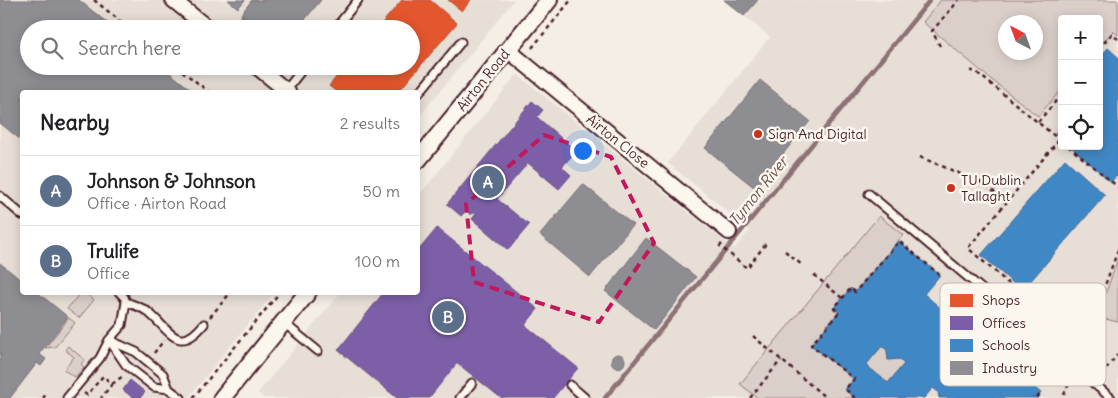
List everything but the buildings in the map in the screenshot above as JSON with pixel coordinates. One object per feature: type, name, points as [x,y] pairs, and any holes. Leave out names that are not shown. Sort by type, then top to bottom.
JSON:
[{"type":"street","points":[[173,0],[198,20]]},
{"type":"street","name":"Airton Road","points":[[420,158],[549,0]]},
{"type":"street","name":"Airton Close","points":[[508,50],[729,232]]},
{"type":"street","points":[[267,75],[286,90]]},
{"type":"street","points":[[228,396],[306,295]]},
{"type":"lane","points":[[342,20],[358,0]]},
{"type":"lane","points":[[420,92],[461,42]]},
{"type":"lane","points":[[288,90],[299,75]]},
{"type":"lane","points":[[868,194],[974,283]]},
{"type":"lane","points":[[0,196],[20,212]]},
{"type":"lane","points":[[67,398],[100,358],[109,340],[122,324],[126,302],[123,295]]},
{"type":"lane","points":[[126,302],[147,311],[160,325],[181,340],[186,340],[193,336],[204,324]]},
{"type":"lane","points":[[284,323],[318,351]]},
{"type":"lane","points":[[109,340],[126,365],[154,387],[169,389],[181,398]]},
{"type":"lane","points":[[109,340],[136,352],[156,368],[163,374],[169,389]]},
{"type":"lane","points":[[460,398],[472,383]]},
{"type":"lane","points":[[570,385],[584,398]]},
{"type":"lane","points":[[1097,386],[1111,398]]},
{"type":"path","points":[[94,0],[119,20]]},
{"type":"path","points":[[532,48],[571,0]]},
{"type":"path","points":[[940,46],[932,31],[959,0]]},
{"type":"path","points":[[1103,44],[1112,34],[1118,39]]},
{"type":"path","points":[[970,71],[976,72],[1058,138]]},
{"type":"path","points":[[187,75],[206,90]]},
{"type":"path","points":[[1038,122],[1058,99]]},
{"type":"path","points":[[1008,283],[968,248],[1058,142]]},
{"type":"path","points":[[1073,150],[1118,187]]},
{"type":"path","points":[[920,157],[985,184],[1006,203]]},
{"type":"path","points":[[855,398],[845,389],[854,379],[811,344],[838,312],[834,308],[851,288],[855,292],[899,240],[940,275]]},
{"type":"path","points":[[720,246],[747,268],[768,241]]},
{"type":"path","points":[[1106,283],[1118,250]]},
{"type":"path","points":[[785,251],[802,265]]},
{"type":"path","points":[[814,275],[842,298]]},
{"type":"path","points":[[204,324],[228,295]]},
{"type":"path","points":[[193,398],[278,295]]},
{"type":"path","points":[[752,336],[826,398]]},
{"type":"path","points":[[1106,369],[1118,354]]},
{"type":"path","points":[[750,398],[781,360]]},
{"type":"path","points":[[76,386],[87,395],[103,376],[112,384],[101,398]]},
{"type":"path","points":[[1064,395],[1068,386]]},
{"type":"path","points":[[43,398],[47,393]]},
{"type":"path","points":[[1037,398],[1040,394]]},
{"type":"highlighted area","points":[[544,135],[611,157],[654,243],[599,322],[474,282],[466,204]]},
{"type":"shaded area","points":[[0,0],[514,0],[420,116],[420,90],[20,90],[20,295],[272,295],[188,398],[0,398]]},
{"type":"shaded area","points":[[725,0],[1118,0],[1118,398],[264,398],[258,393],[338,295],[420,295],[420,195],[517,74],[734,249],[750,230],[668,163],[770,37]]},
{"type":"shaded area","points":[[941,0],[1118,0],[1118,35],[1113,31],[1103,42],[1103,15],[1058,15],[1058,94],[1038,116],[923,22]]},
{"type":"shaded area","points":[[879,216],[903,235],[855,292],[851,289],[834,308],[839,312],[811,344],[854,379],[845,389],[855,398],[758,398],[740,384]]},
{"type":"shaded area","points":[[1118,259],[1118,322],[1106,319],[1106,292]]},
{"type":"shaded area","points":[[79,295],[88,295],[94,300],[79,318],[67,309]]},
{"type":"shaded area","points":[[69,318],[75,323],[55,347],[45,348]]},
{"type":"shaded area","points":[[68,346],[85,360],[81,364],[84,367],[75,377],[64,370],[74,357],[65,350]]},
{"type":"shaded area","points":[[882,346],[887,350],[888,360],[899,359],[904,364],[888,383],[866,365]]},
{"type":"waterway","name":"Tymon River","points":[[605,398],[930,0]]},
{"type":"place","name":"Sign And Digital","points":[[758,134]]},
{"type":"place","name":"Johnson & Johnson","points":[[488,182]]},
{"type":"place","name":"TU Dublin Tallaght","points":[[951,188]]},
{"type":"place","name":"Trulife","points":[[448,317]]}]
